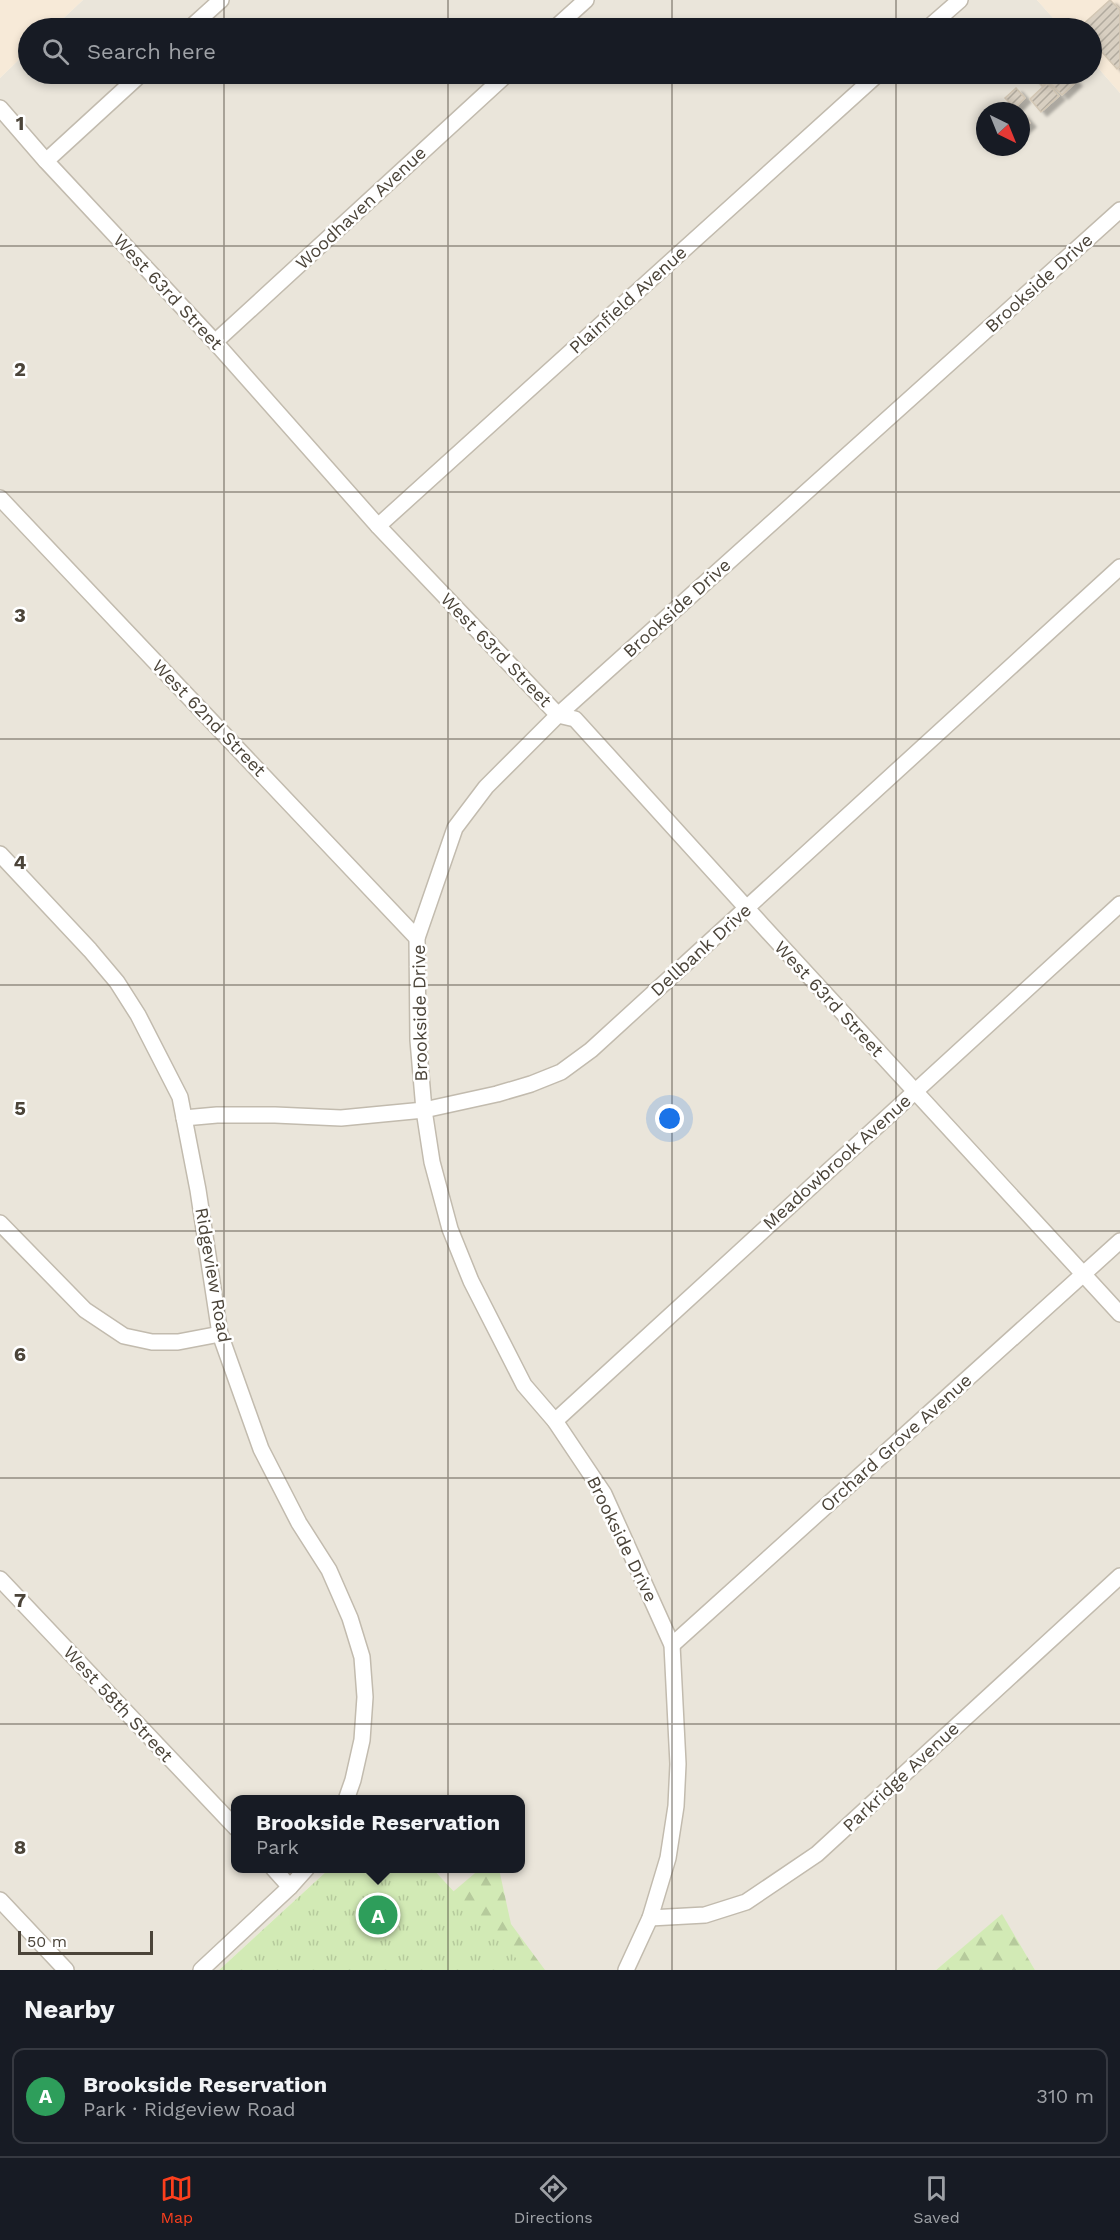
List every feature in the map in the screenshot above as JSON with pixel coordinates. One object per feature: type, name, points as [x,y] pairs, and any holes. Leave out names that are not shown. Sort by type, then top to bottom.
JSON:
[{"type":"street","points":[[201,18],[221,0]]},
{"type":"street","points":[[566,18],[586,0]]},
{"type":"street","points":[[939,18],[960,0]]},
{"type":"street","points":[[46,161],[130,84]]},
{"type":"street","name":"Woodhaven Avenue","points":[[214,342],[496,84]]},
{"type":"street","name":"Plainfield Avenue","points":[[378,526],[867,84]]},
{"type":"street","name":"West 63rd Street","points":[[0,108],[378,526],[558,715],[575,719],[914,1092],[1120,1314]]},
{"type":"street","name":"Brookside Drive","points":[[626,1970],[650,1918],[668,1858],[676,1806],[678,1764],[672,1645],[604,1494],[555,1421],[524,1385],[471,1281],[450,1229],[432,1162],[424,1110],[418,1040],[417,938],[455,828],[486,787],[558,715],[1120,210]]},
{"type":"street","name":"West 62nd Street","points":[[0,498],[417,938]]},
{"type":"street","name":"Dellbank Drive","points":[[184,1118],[265,1115],[341,1118],[424,1110],[497,1094],[561,1072],[591,1050],[1120,567]]},
{"type":"street","name":"Ridgeview Road","points":[[0,854],[117,982],[138,1015],[180,1097],[198,1190],[220,1334],[261,1449],[299,1523],[328,1570],[350,1618],[362,1658],[365,1697],[362,1740],[348,1795]]},
{"type":"street","name":"Meadowbrook Avenue","points":[[555,1421],[1120,904]]},
{"type":"street","points":[[0,1223],[85,1310],[124,1336],[152,1342],[178,1342],[220,1334]]},
{"type":"street","name":"Orchard Grove Avenue","points":[[672,1645],[1120,1241]]},
{"type":"street","name":"Parkridge Avenue","points":[[650,1918],[705,1914],[746,1902],[817,1854],[1120,1575]]},
{"type":"street","name":"West 58th Street","points":[[0,1579],[231,1823]]},
{"type":"street","points":[[277,1873],[290,1887]]},
{"type":"street","points":[[201,1970],[302,1873]]},
{"type":"street","points":[[0,1900],[66,1970]]},
{"type":"shaded area","points":[[0,0],[83,0],[64,18],[18,18],[18,61],[0,78]]},
{"type":"shaded area","points":[[83,0],[1037,0],[1053,18],[64,18]]},
{"type":"shaded area","points":[[1037,0],[1120,0],[1120,93],[1102,72],[1102,18],[1053,18]]},
{"type":"shaded area","points":[[18,61],[18,84],[1102,84],[1102,72],[1120,93],[1120,1970],[1035,1970],[1002,1915],[936,1970],[527,1970],[437,1873],[525,1873],[525,1795],[231,1795],[231,1873],[325,1873],[219,1970],[0,1970],[0,78]]},
{"type":"green space","points":[[325,1873],[437,1873],[527,1970],[219,1970]]},
{"type":"green space","points":[[475,1873],[500,1873],[511,1924],[545,1970],[324,1970],[441,1902]]},
{"type":"green space","points":[[1002,1914],[1035,1970],[936,1970]]},
{"type":"building","points":[[1110,0],[1120,10],[1120,66],[1117,69],[1102,52],[1102,18],[1090,18]]},
{"type":"building","points":[[1046,84],[1059,96],[1041,112],[1030,99]]},
{"type":"building","points":[[1051,84],[1074,84],[1062,95]]},
{"type":"building","points":[[1016,88],[1025,98],[1021,102],[1009,102],[1005,98]]},
{"type":"place","name":"Brookside Reservation","points":[[378,1915]]}]
